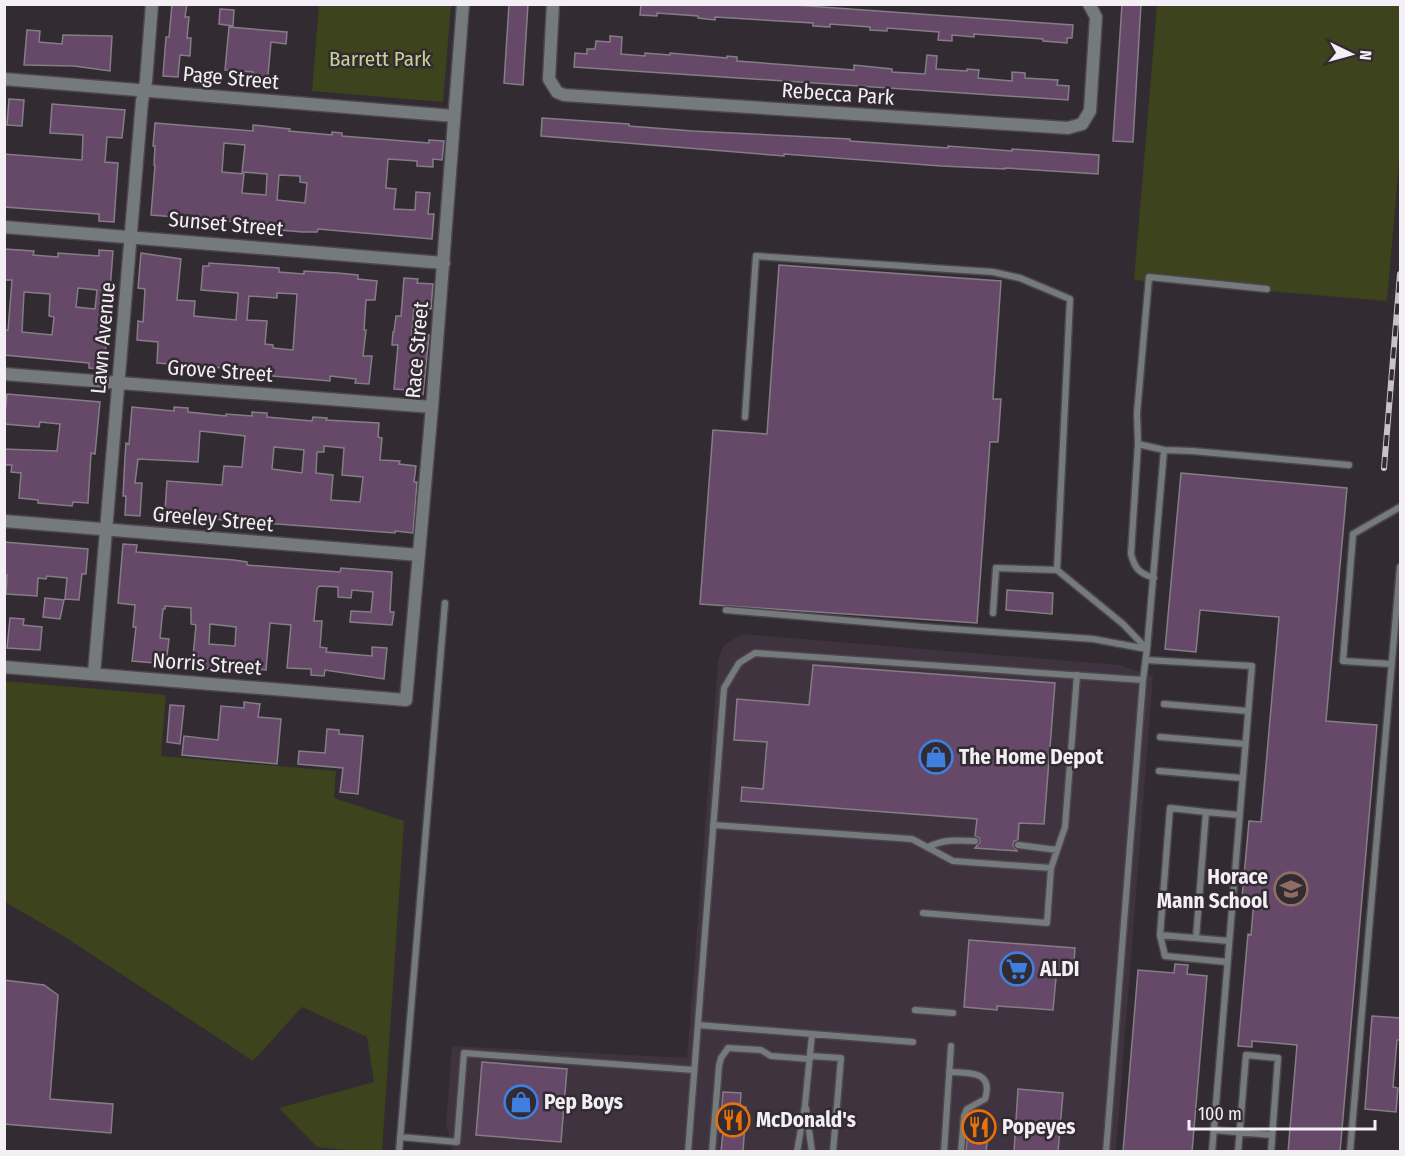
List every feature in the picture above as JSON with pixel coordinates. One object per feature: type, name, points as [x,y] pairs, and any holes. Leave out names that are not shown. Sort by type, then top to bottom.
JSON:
[{"type":"street","name":"Lawn Avenue","points":[[94,674],[152,4]]},
{"type":"street","name":"Race Street","points":[[406,700],[444,263],[463,4]]},
{"type":"street","name":"Rebecca Park","points":[[553,4],[549,80],[557,92],[564,95],[1068,128],[1082,124],[1090,111],[1096,17],[1089,4]]},
{"type":"street","name":"Page Street","points":[[4,79],[454,116]]},
{"type":"street","name":"Sunset Street","points":[[4,226],[444,263]]},
{"type":"street","name":"Grove Street","points":[[4,374],[432,407]]},
{"type":"street","name":"Greeley Street","points":[[4,521],[419,555]]},
{"type":"street","name":"Norris Street","points":[[4,667],[406,700]]},
{"type":"lane","points":[[745,417],[756,256],[993,272],[1020,278],[1070,299],[1057,570]]},
{"type":"lane","points":[[1154,578],[1141,574],[1131,554],[1138,444],[1137,413],[1149,277],[1267,289]]},
{"type":"lane","points":[[1138,444],[1164,450],[1349,465]]},
{"type":"lane","points":[[1107,1152],[1143,680],[1148,649],[1164,450]]},
{"type":"lane","points":[[1391,664],[1343,661],[1353,534],[1401,507]]},
{"type":"lane","points":[[1350,1152],[1401,567]]},
{"type":"lane","points":[[993,613],[996,568],[1057,570],[1123,624],[1148,649]]},
{"type":"lane","points":[[399,1152],[445,603]]},
{"type":"lane","points":[[726,610],[1093,639],[1148,649]]},
{"type":"lane","points":[[688,1152],[724,688],[739,663],[755,653],[1143,680]]},
{"type":"lane","points":[[1146,660],[1252,666],[1212,1152]]},
{"type":"lane","points":[[923,913],[1047,923],[1051,868],[1065,826],[1077,675]]},
{"type":"lane","points":[[1164,704],[1248,711]]},
{"type":"lane","points":[[1161,737],[1245,744]]},
{"type":"lane","points":[[1159,771],[1242,778]]},
{"type":"lane","points":[[1227,962],[1165,956],[1160,935],[1170,808],[1239,814]]},
{"type":"lane","points":[[1196,938],[1206,812]]},
{"type":"lane","points":[[713,825],[912,839],[945,859],[953,861],[1051,868]]},
{"type":"lane","points":[[928,847],[936,843],[955,840],[975,841]]},
{"type":"lane","points":[[1018,844],[1057,850]]},
{"type":"lane","points":[[1160,935],[1229,941]]},
{"type":"lane","points":[[915,1010],[953,1013]]},
{"type":"lane","points":[[698,1025],[913,1042]]},
{"type":"lane","points":[[797,1152],[806,1105],[812,1034]]},
{"type":"lane","points":[[944,1152],[951,1046]]},
{"type":"lane","points":[[712,1152],[719,1066],[728,1048],[761,1050],[771,1056],[841,1058],[833,1152]]},
{"type":"lane","points":[[400,1137],[457,1142],[464,1053],[694,1070]]},
{"type":"lane","points":[[1238,1152],[1246,1055],[1278,1058],[1271,1152]]},
{"type":"lane","points":[[949,1072],[980,1075],[985,1081],[987,1091],[984,1099],[967,1109],[964,1116],[961,1152]]},
{"type":"lane","points":[[806,1105],[812,1152]]},
{"type":"lane","points":[[1214,1130],[1272,1135]]},
{"type":"shaded area","points":[[742,634],[1119,665],[1153,676],[1116,1151],[453,1152],[446,1125],[452,1046],[687,1058],[718,661],[723,646]]},
{"type":"green space","name":"Barrett Park","points":[[319,5],[451,5],[443,102],[312,91]]},
{"type":"green space","points":[[1157,5],[1400,5],[1400,151],[1387,301],[1134,280]]},
{"type":"green space","points":[[5,681],[166,695],[161,756],[336,771],[334,798],[404,821],[382,1151],[317,1147],[279,1108],[374,1082],[367,1037],[302,1007],[253,1061],[62,935],[5,902]]},
{"type":"building","points":[[172,4],[187,4],[185,17],[189,17],[187,38],[191,38],[190,56],[180,55],[178,77],[163,76],[166,37],[169,37]]},
{"type":"building","points":[[509,4],[528,4],[523,85],[504,83]]},
{"type":"building","points":[[641,4],[780,4],[1073,25],[1072,38],[1067,38],[1067,43],[974,34],[974,37],[952,35],[952,41],[938,40],[939,32],[887,28],[887,31],[870,30],[870,27],[830,24],[830,27],[813,26],[813,23],[715,17],[715,20],[698,18],[698,16],[657,13],[657,16],[640,15]]},
{"type":"building","points":[[1122,4],[1141,4],[1133,142],[1113,141]]},
{"type":"building","points":[[220,9],[234,10],[233,26],[219,24]]},
{"type":"building","points":[[229,27],[287,32],[286,44],[271,42],[267,86],[252,85],[253,72],[225,70]]},
{"type":"building","points":[[27,30],[40,31],[39,42],[62,44],[63,35],[112,36],[110,71],[74,66],[24,65]]},
{"type":"building","points":[[610,36],[622,37],[621,54],[645,56],[645,53],[670,55],[670,53],[727,58],[727,56],[737,57],[737,61],[854,70],[854,65],[892,69],[892,72],[925,74],[927,55],[937,56],[936,69],[979,70],[978,78],[1012,81],[1012,72],[1025,73],[1025,78],[1058,80],[1057,85],[1069,86],[1068,100],[574,67],[575,53],[587,54],[587,49],[595,49],[596,41],[610,42]]},
{"type":"building","points":[[9,99],[24,100],[22,126],[7,125]]},
{"type":"building","points":[[52,104],[125,110],[122,138],[107,137],[105,162],[118,163],[114,222],[99,221],[99,214],[4,207],[4,154],[82,160],[83,135],[50,133]]},
{"type":"building","points":[[542,118],[693,131],[850,139],[850,141],[948,148],[948,146],[1099,155],[1098,174],[941,166],[784,154],[784,156],[541,136]]},
{"type":"building","points":[[155,123],[253,131],[253,125],[332,135],[332,132],[342,133],[342,136],[429,143],[429,140],[444,141],[442,160],[433,159],[433,167],[417,166],[417,161],[388,159],[386,188],[396,189],[394,209],[415,210],[416,192],[430,193],[428,214],[434,214],[432,239],[318,229],[317,232],[302,232],[269,229],[269,223],[204,220],[204,223],[189,222],[189,218],[151,215],[155,165],[155,146],[153,146]],"holes":[[[224,143],[245,145],[242,172],[267,174],[266,195],[242,193],[244,174],[222,172]],[[279,175],[300,176],[300,182],[307,183],[305,203],[277,200]]]},
{"type":"building","points":[[4,249],[34,251],[33,255],[58,257],[58,253],[99,256],[99,250],[113,251],[104,369],[89,368],[89,363],[4,355],[4,330],[8,330],[12,280],[4,280]],"holes":[[[78,288],[97,290],[95,309],[76,307]],[[24,292],[50,294],[49,316],[54,317],[52,335],[22,332]]]},
{"type":"building","points":[[141,253],[181,259],[177,300],[195,301],[194,316],[236,320],[238,293],[201,290],[203,266],[209,266],[209,263],[279,268],[279,272],[304,274],[304,271],[358,275],[358,279],[377,281],[375,300],[366,300],[363,356],[372,356],[369,384],[355,383],[356,379],[330,376],[330,381],[236,373],[236,369],[157,363],[158,342],[137,340],[138,321],[143,322],[145,289],[138,288]],"holes":[[[277,293],[297,294],[293,350],[273,348],[273,345],[265,344],[267,321],[247,320],[249,296],[277,298]]]},
{"type":"building","points":[[779,265],[1001,281],[993,399],[1001,399],[998,442],[990,442],[977,623],[700,604],[713,430],[767,434]]},
{"type":"building","points":[[404,278],[418,279],[417,283],[433,284],[431,309],[414,307],[412,334],[429,335],[423,395],[408,393],[409,390],[394,389],[398,345],[392,345],[393,332],[396,316],[401,316]]},
{"type":"building","points":[[7,394],[100,402],[95,454],[91,453],[88,503],[73,502],[72,506],[38,503],[38,500],[19,498],[21,473],[11,472],[12,465],[4,465],[4,449],[57,451],[60,424],[40,422],[39,427],[4,424]]},
{"type":"building","points":[[132,407],[174,411],[174,407],[188,408],[188,412],[226,416],[226,414],[252,416],[252,412],[267,413],[267,417],[312,421],[313,417],[327,418],[326,420],[379,423],[378,437],[382,438],[380,460],[400,461],[399,464],[416,466],[413,533],[223,520],[204,518],[205,514],[165,510],[167,481],[222,485],[224,466],[242,467],[245,436],[200,431],[198,462],[138,459],[135,483],[142,483],[140,516],[125,515],[126,496],[123,496],[125,457],[126,443],[129,444]],"holes":[[[324,446],[344,448],[342,475],[363,477],[360,502],[331,500],[333,475],[316,473],[317,452],[324,452]],[[274,447],[304,450],[302,473],[272,469]]]},
{"type":"building","points":[[1181,473],[1347,488],[1326,721],[1377,725],[1340,1152],[1288,1152],[1297,1045],[1252,1041],[1252,1047],[1238,1046],[1248,934],[1251,935],[1254,899],[1242,898],[1249,821],[1261,822],[1279,617],[1200,610],[1196,652],[1165,649]]},
{"type":"building","points":[[4,542],[88,549],[86,574],[82,574],[79,600],[65,599],[67,578],[47,576],[46,579],[38,578],[37,596],[6,594]]},
{"type":"building","points":[[123,544],[137,545],[136,552],[234,560],[247,562],[247,565],[340,572],[341,568],[392,572],[390,612],[394,612],[392,625],[350,622],[351,611],[371,612],[373,592],[352,590],[351,598],[338,597],[338,587],[319,586],[314,621],[322,621],[320,647],[327,648],[326,652],[372,656],[372,647],[387,648],[384,679],[325,670],[324,676],[311,675],[311,669],[287,668],[291,625],[270,623],[266,670],[192,667],[196,625],[191,624],[191,608],[165,606],[160,638],[169,639],[166,664],[132,661],[136,627],[133,627],[135,605],[118,603]],"holes":[[[210,624],[236,627],[235,646],[209,644]]]},
{"type":"building","points":[[1007,590],[1053,593],[1052,614],[1006,610]]},
{"type":"building","points":[[45,598],[64,600],[60,619],[43,617]]},
{"type":"building","points":[[10,618],[24,619],[23,625],[42,627],[40,650],[7,648]]},
{"type":"building","name":"The Home Depot","points":[[813,665],[1055,683],[1044,824],[1019,823],[1018,840],[1014,841],[1013,845],[1017,851],[975,848],[980,842],[975,836],[977,819],[741,801],[742,787],[763,789],[767,742],[734,740],[737,699],[809,705]]},
{"type":"building","points":[[244,702],[260,704],[258,717],[281,719],[277,764],[182,755],[184,736],[218,740],[221,706],[244,708]]},
{"type":"building","points":[[170,705],[184,706],[180,744],[167,742]]},
{"type":"building","points":[[327,729],[339,730],[339,734],[363,736],[358,794],[340,792],[343,768],[298,764],[299,751],[325,753]]},
{"type":"building","name":"ALDI","points":[[969,940],[1075,948],[1074,962],[1056,978],[1053,1010],[997,1006],[997,1010],[964,1007]]},
{"type":"building","points":[[1175,964],[1188,965],[1187,974],[1207,976],[1192,1152],[1123,1152],[1138,970],[1174,973]]},
{"type":"building","points":[[4,980],[44,985],[58,995],[50,1099],[113,1104],[111,1133],[4,1124]]},
{"type":"building","points":[[1372,1016],[1401,1018],[1401,1040],[1397,1040],[1393,1087],[1398,1088],[1396,1112],[1365,1109]]},
{"type":"building","name":"Pep Boys","points":[[482,1062],[567,1069],[561,1142],[476,1135]]},
{"type":"building","points":[[1018,1089],[1063,1093],[1058,1152],[1014,1152]]},
{"type":"building","name":"McDonald's","points":[[723,1092],[741,1093],[740,1107],[746,1107],[743,1152],[721,1152]]},
{"type":"building","name":"Popeyes","points":[[969,1117],[990,1118],[986,1152],[966,1151]]},
{"type":"railway","points":[[1384,468],[1400,274]]},
{"type":"place","name":"The Home Depot","points":[[936,757]]},
{"type":"place","name":"Horace Mann School","points":[[1291,889]]},
{"type":"place","name":"ALDI","points":[[1017,969]]},
{"type":"place","name":"Pep Boys","points":[[521,1102]]},
{"type":"place","name":"McDonald's","points":[[733,1120]]},
{"type":"place","name":"Popeyes","points":[[979,1127]]}]
